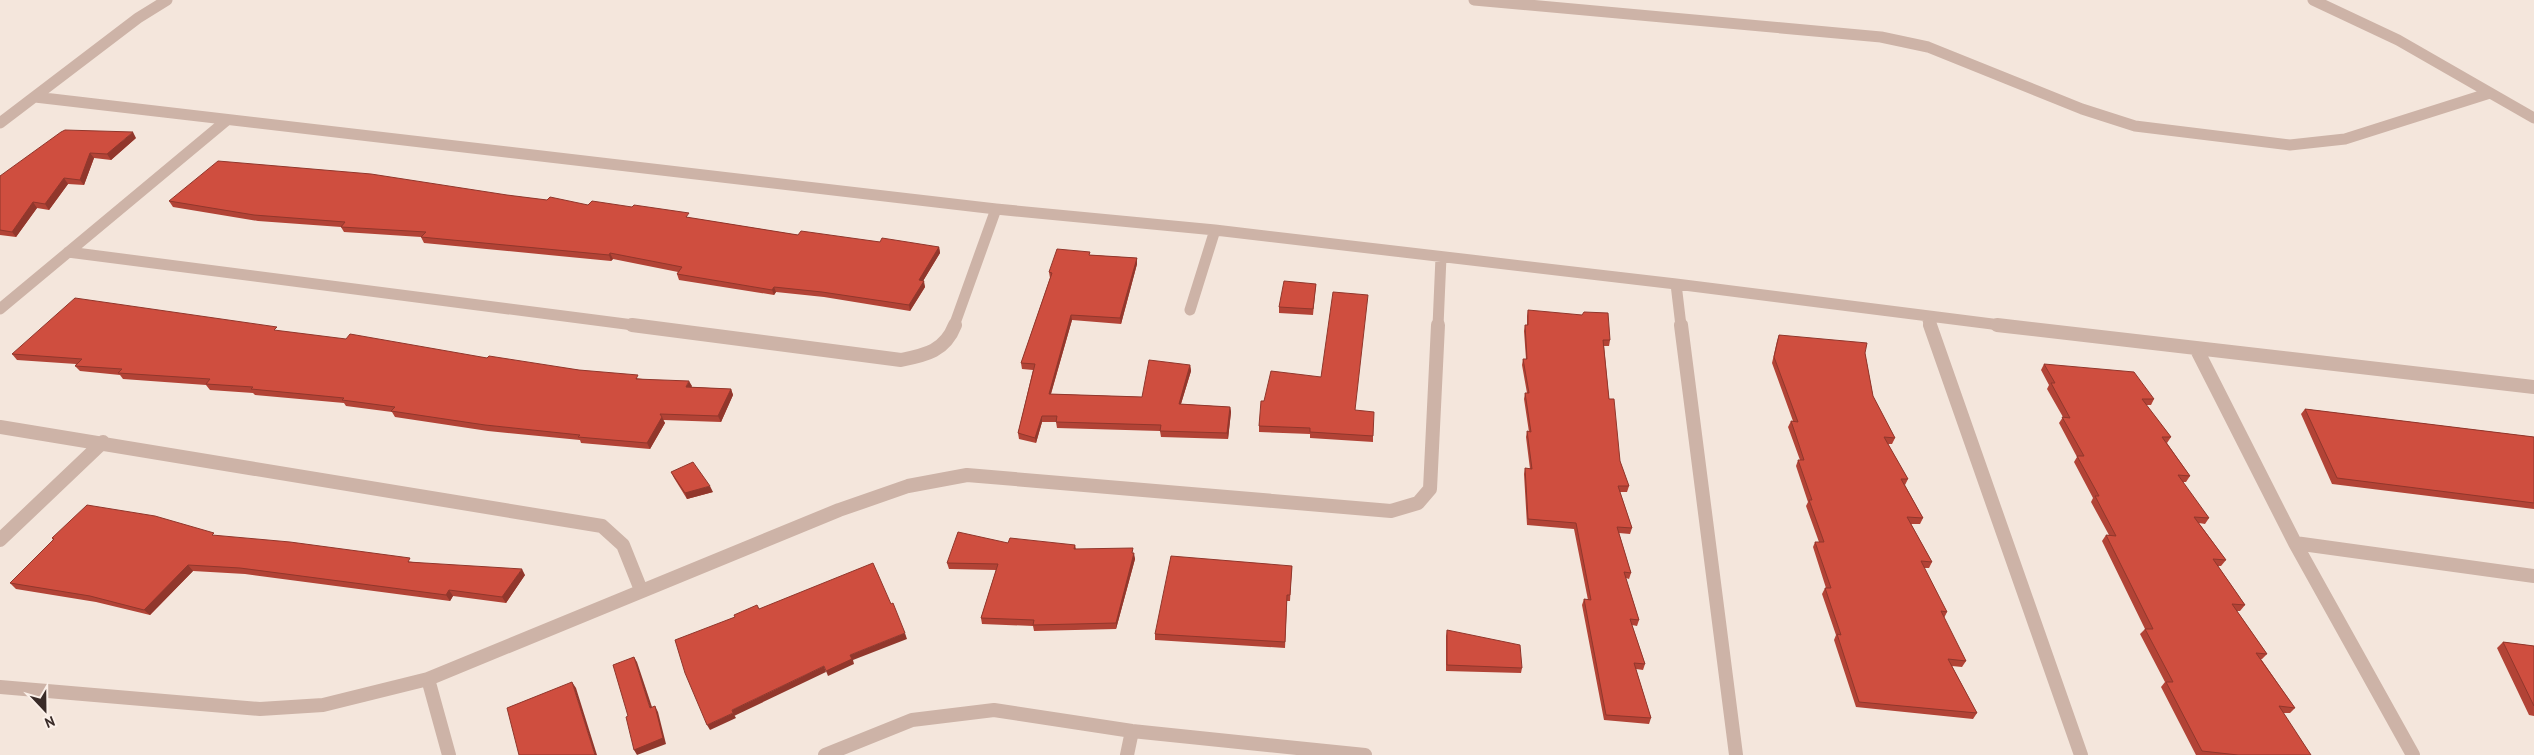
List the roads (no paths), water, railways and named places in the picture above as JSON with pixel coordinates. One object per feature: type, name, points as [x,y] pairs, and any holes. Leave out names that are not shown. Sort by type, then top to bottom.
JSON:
[{"type":"street","points":[[0,123],[138,18],[166,0]]},
{"type":"street","points":[[1474,0],[1881,37],[1928,47],[2082,109],[2135,126],[2290,145],[2345,139],[2490,93]]},
{"type":"street","points":[[2313,0],[2357,17],[2404,41],[2534,118]]},
{"type":"street","points":[[35,97],[996,209],[1214,230],[1441,256],[1928,317],[2534,387]]},
{"type":"street","points":[[0,308],[227,120]]},
{"type":"street","points":[[68,252],[901,360],[932,354],[950,338],[996,209]]},
{"type":"street","points":[[1190,310],[1214,230]]},
{"type":"street","points":[[0,687],[260,709],[323,705],[428,679],[640,590],[839,510],[908,486],[967,475],[1391,511],[1418,503],[1430,489],[1441,256]]},
{"type":"street","points":[[1676,284],[1736,755]]},
{"type":"street","points":[[1928,317],[2081,755]]},
{"type":"street","points":[[2196,348],[2295,543],[2413,755]]},
{"type":"street","points":[[0,427],[102,442],[602,526],[623,544],[640,590]]},
{"type":"street","points":[[0,540],[102,442]]},
{"type":"street","points":[[2295,543],[2534,576]]},
{"type":"street","points":[[428,679],[449,755]]},
{"type":"street","points":[[825,755],[912,720],[994,710],[1132,731],[1365,755]]},
{"type":"street","points":[[1128,755],[1132,731]]}]
